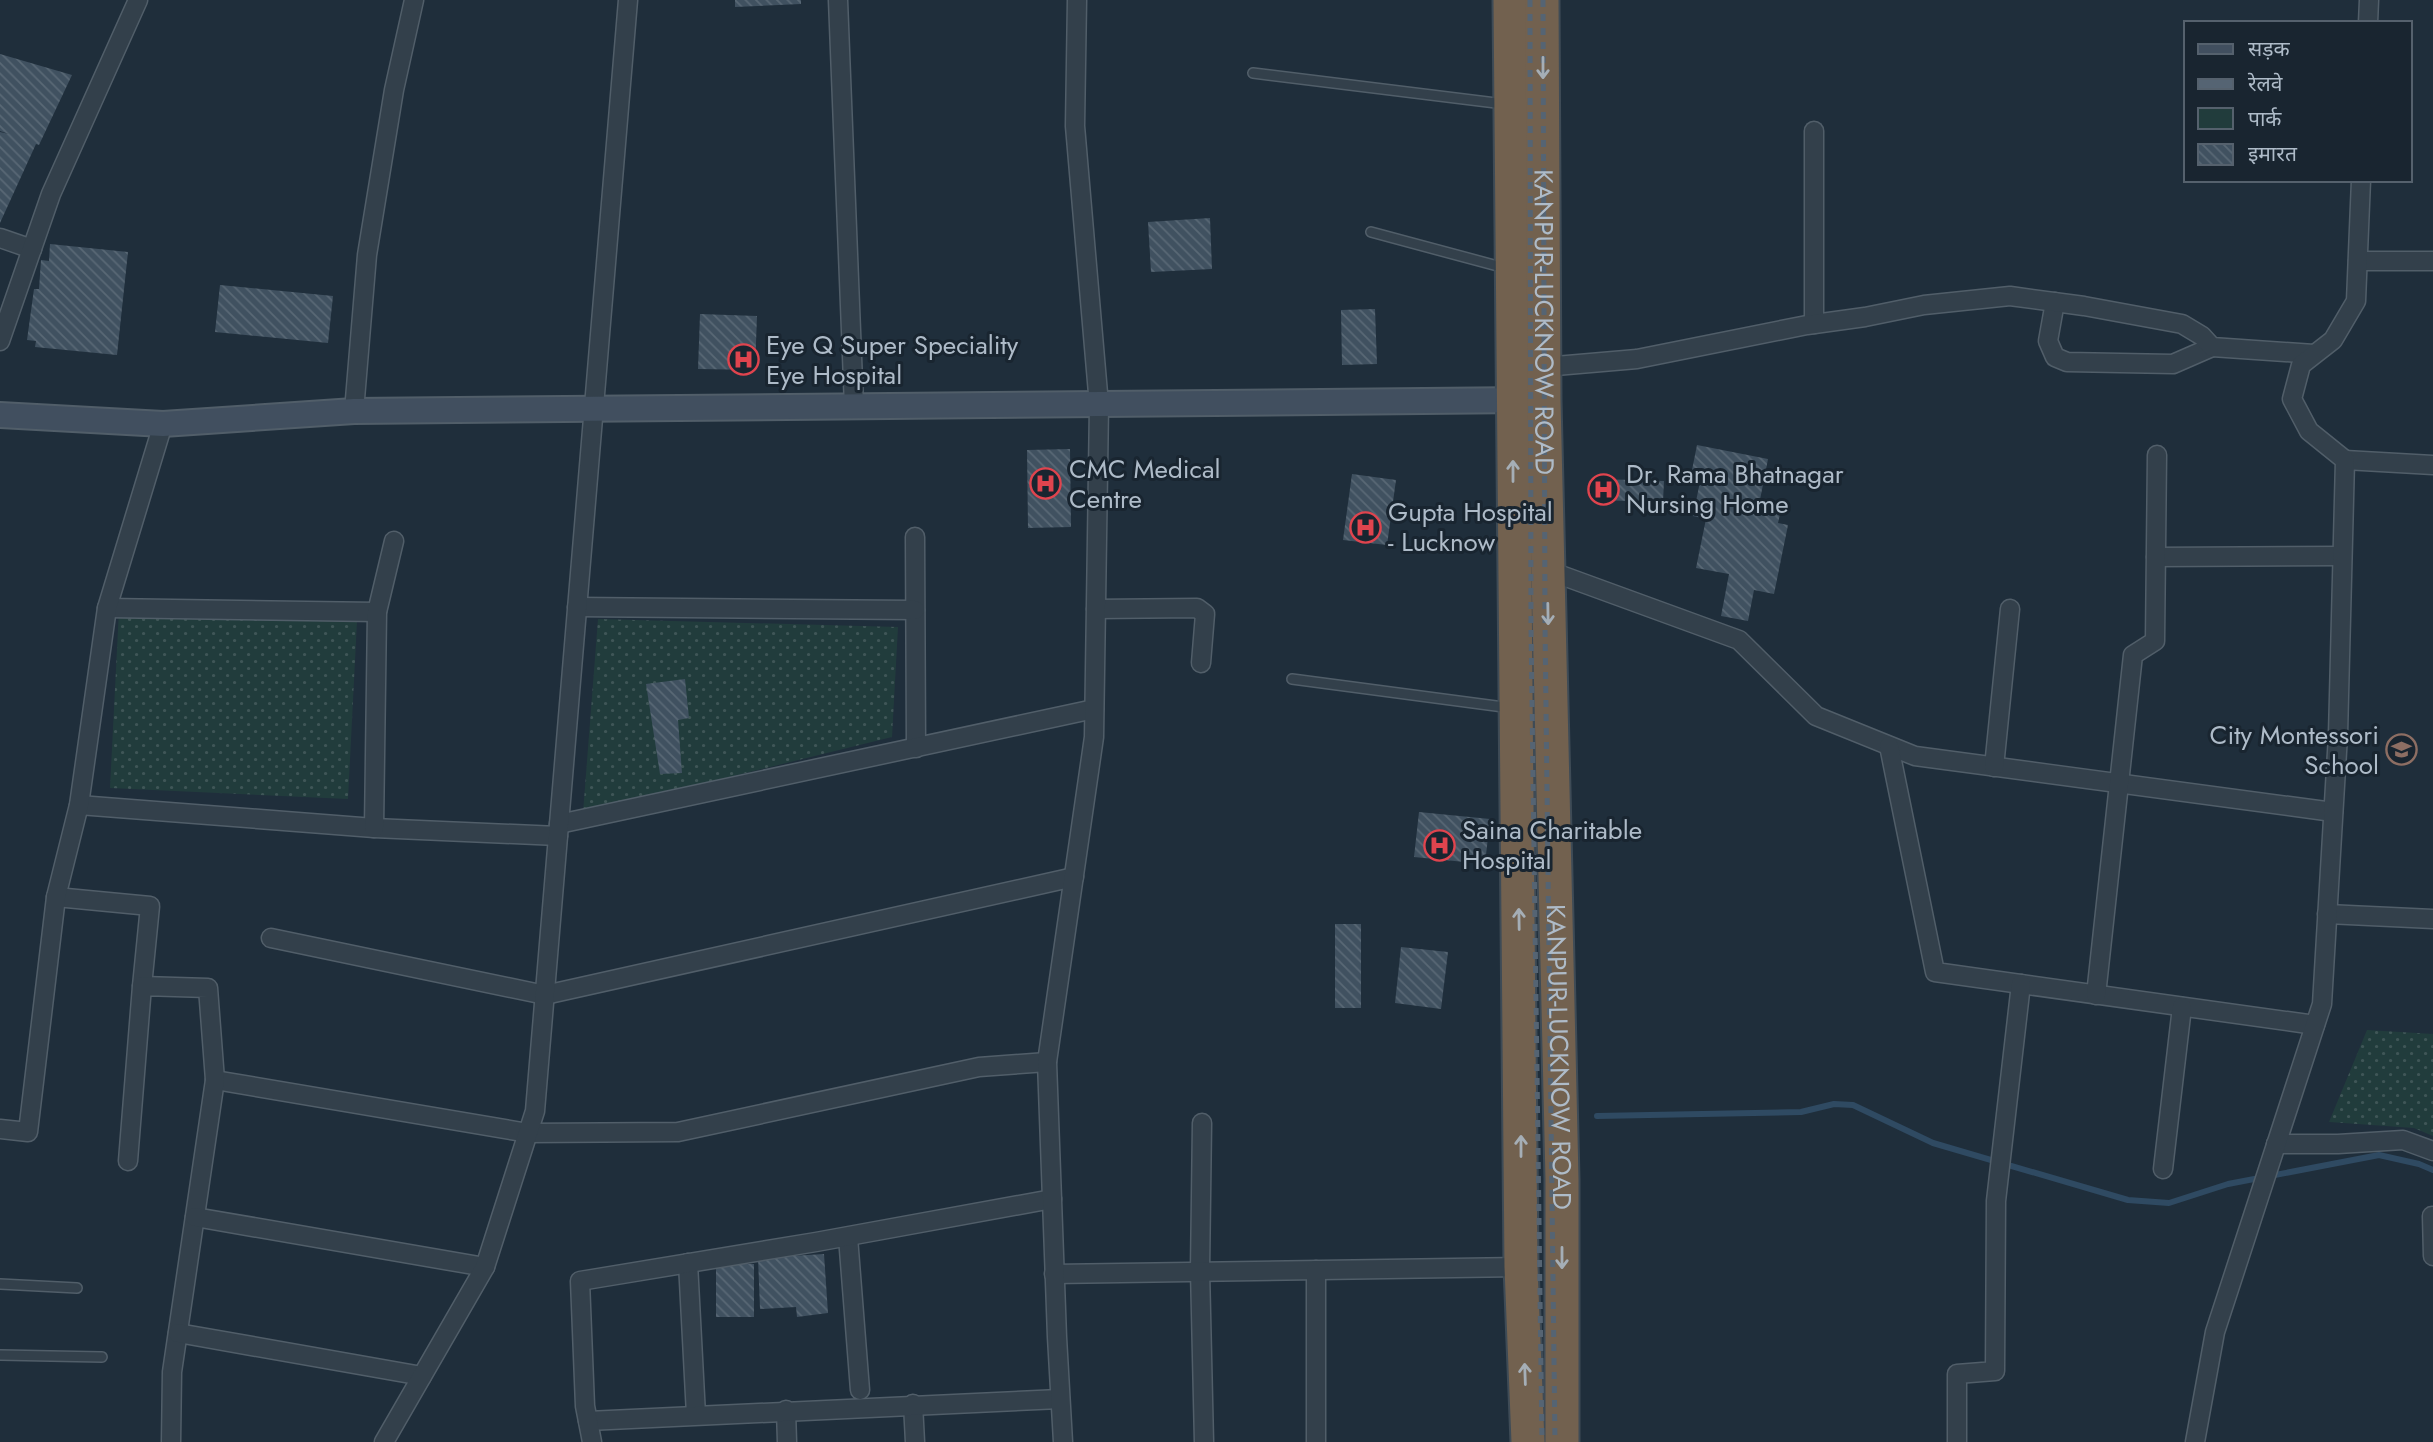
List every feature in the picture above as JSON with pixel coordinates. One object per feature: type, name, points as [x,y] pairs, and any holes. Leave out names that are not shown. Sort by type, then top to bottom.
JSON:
[{"type":"highway","name":"KANPUR-LUCKNOW ROAD","points":[[1510,0],[1513,270],[1547,569],[1562,1180],[1562,1442]]},
{"type":"highway","name":"KANPUR-LUCKNOW ROAD","points":[[1528,1442],[1521,1267],[1516,708],[1528,400],[1544,367],[1542,0]]},
{"type":"street","points":[[0,341],[51,194],[138,0]]},
{"type":"street","points":[[354,411],[367,255],[394,90],[414,0]]},
{"type":"street","points":[[384,1442],[485,1267],[535,1111],[628,0]]},
{"type":"street","points":[[838,0],[854,407]]},
{"type":"street","points":[[1063,1442],[1047,1062],[1094,737],[1099,405],[1075,126],[1077,0]]},
{"type":"street","points":[[2368,21],[2369,0]]},
{"type":"street","points":[[1814,324],[1815,131]]},
{"type":"street","points":[[2361,182],[2356,301],[2333,340],[2301,365],[2292,399],[2309,431],[2345,460],[2433,465]]},
{"type":"street","points":[[0,238],[32,249]]},
{"type":"street","points":[[2358,261],[2433,261]]},
{"type":"street","points":[[1544,367],[1637,359],[1924,305],[2010,296],[2154,317],[2182,324],[2202,336],[2212,347]]},
{"type":"street","points":[[2054,302],[2048,341],[2055,357],[2067,362],[2173,365],[2212,347],[2314,354]]},
{"type":"street","points":[[0,415],[163,424],[354,411],[1528,400]]},
{"type":"street","points":[[0,1129],[28,1132],[56,897],[79,805],[107,608],[163,424]]},
{"type":"street","points":[[2096,995],[2133,656],[2155,641],[2157,455]]},
{"type":"street","points":[[2194,1442],[2215,1332],[2322,1004],[2338,735],[2345,460]]},
{"type":"street","points":[[915,537],[916,748]]},
{"type":"street","points":[[374,828],[377,612],[394,541]]},
{"type":"street","points":[[2156,557],[2342,556]]},
{"type":"street","points":[[1547,569],[1739,640],[1816,716],[1915,756],[2333,812]]},
{"type":"street","points":[[577,607],[915,610]]},
{"type":"street","points":[[107,608],[377,612]]},
{"type":"street","points":[[1096,609],[1197,608],[1205,614],[1201,663]]},
{"type":"street","points":[[1994,767],[2010,609]]},
{"type":"street","points":[[79,805],[374,828],[559,830],[1094,709]]},
{"type":"street","points":[[1889,746],[1935,972],[2315,1025]]},
{"type":"street","points":[[271,938],[545,995],[1073,877]]},
{"type":"street","points":[[56,897],[150,906],[128,1161]]},
{"type":"street","points":[[2327,914],[2433,919]]},
{"type":"street","points":[[1957,1442],[1957,1374],[1995,1371],[1996,1201],[2021,984]]},
{"type":"street","points":[[142,986],[208,988],[215,1080],[172,1372],[171,1442]]},
{"type":"street","points":[[2163,1169],[2182,1007]]},
{"type":"street","points":[[215,1080],[528,1133],[678,1132],[979,1067],[1047,1062]]},
{"type":"street","points":[[1202,1122],[1200,1270],[1204,1442]]},
{"type":"street","points":[[2274,1152],[2403,1140],[2433,1151]]},
{"type":"street","points":[[592,1442],[586,1406],[580,1281],[848,1237],[1052,1199]]},
{"type":"street","points":[[2432,1216],[2433,1256]]},
{"type":"street","points":[[195,1217],[485,1267]]},
{"type":"street","points":[[848,1237],[860,1390]]},
{"type":"street","points":[[688,1263],[696,1415]]},
{"type":"street","points":[[1054,1273],[1521,1267]]},
{"type":"street","points":[[1316,1442],[1317,1270]]},
{"type":"street","points":[[178,1333],[422,1376]]},
{"type":"street","points":[[588,1421],[1060,1399]]},
{"type":"street","points":[[913,1404],[915,1442]]},
{"type":"street","points":[[786,1410],[787,1442]]},
{"type":"lane","points":[[1253,73],[1511,105]]},
{"type":"lane","points":[[1371,232],[1513,270]]},
{"type":"lane","points":[[1292,679],[1516,708]]},
{"type":"lane","points":[[0,1284],[77,1287]]},
{"type":"lane","points":[[0,1354],[102,1357]]},
{"type":"green space","points":[[119,610],[357,621],[348,799],[110,788]]},
{"type":"green space","points":[[598,619],[898,627],[892,737],[583,813]]},
{"type":"green space","points":[[2367,1030],[2433,1034],[2433,1136],[2414,1128],[2329,1122]]},
{"type":"building","points":[[735,0],[801,0],[801,4],[735,7]]},
{"type":"building","points":[[0,54],[72,75],[39,145],[36,144],[0,223],[0,132],[9,134],[0,131]]},
{"type":"building","points":[[1210,218],[1212,269],[1151,272],[1148,222]]},
{"type":"building","points":[[50,244],[128,252],[117,355],[35,347],[36,341],[27,340],[34,289],[39,289],[41,260],[49,261]]},
{"type":"building","points":[[220,285],[333,296],[328,343],[215,332]]},
{"type":"building","points":[[1375,309],[1377,364],[1342,365],[1341,310]]},
{"type":"building","points":[[700,314],[757,316],[755,370],[698,369]]},
{"type":"building","points":[[1697,445],[1768,459],[1758,510],[1780,514],[1778,523],[1788,525],[1774,594],[1754,590],[1748,621],[1721,616],[1729,574],[1696,568],[1706,519],[1693,516],[1702,472],[1692,470]]},
{"type":"building","points":[[1070,449],[1071,527],[1028,528],[1027,450]]},
{"type":"building","points":[[1352,474],[1396,480],[1387,545],[1343,540]]},
{"type":"building","points":[[1598,479],[1664,481],[1663,502],[1597,500]]},
{"type":"building","points":[[685,679],[689,718],[678,720],[682,773],[660,774],[646,684]]},
{"type":"building","points":[[1419,812],[1490,819],[1485,864],[1414,857]]},
{"type":"building","points":[[1335,924],[1361,924],[1361,1008],[1335,1008]]},
{"type":"building","points":[[1401,947],[1448,952],[1441,1009],[1395,1003]]},
{"type":"building","points":[[824,1254],[828,1313],[797,1317],[796,1307],[760,1309],[758,1258]]},
{"type":"building","points":[[716,1264],[754,1264],[754,1317],[716,1317]]},
{"type":"waterway","points":[[1597,1116],[1801,1112],[1834,1104],[1853,1105],[1933,1143],[2128,1200],[2169,1203],[2228,1184],[2379,1155],[2433,1170]]},
{"type":"railway","points":[[1530,0],[1531,626],[1542,1442]]},
{"type":"railway","points":[[1543,0],[1545,626],[1555,1442]]},
{"type":"place","name":"Eye Q Super Speciality Eye Hospital","points":[[743,360]]},
{"type":"place","name":"CMC Medical Centre","points":[[1046,484]]},
{"type":"place","name":"Dr. Rama Bhatnagar Nursing Home","points":[[1603,489]]},
{"type":"place","name":"Gupta Hospital - Lucknow","points":[[1365,527]]},
{"type":"place","name":"City Montessori School","points":[[2402,750]]},
{"type":"place","name":"Saina Charitable Hospital","points":[[1439,845]]}]
